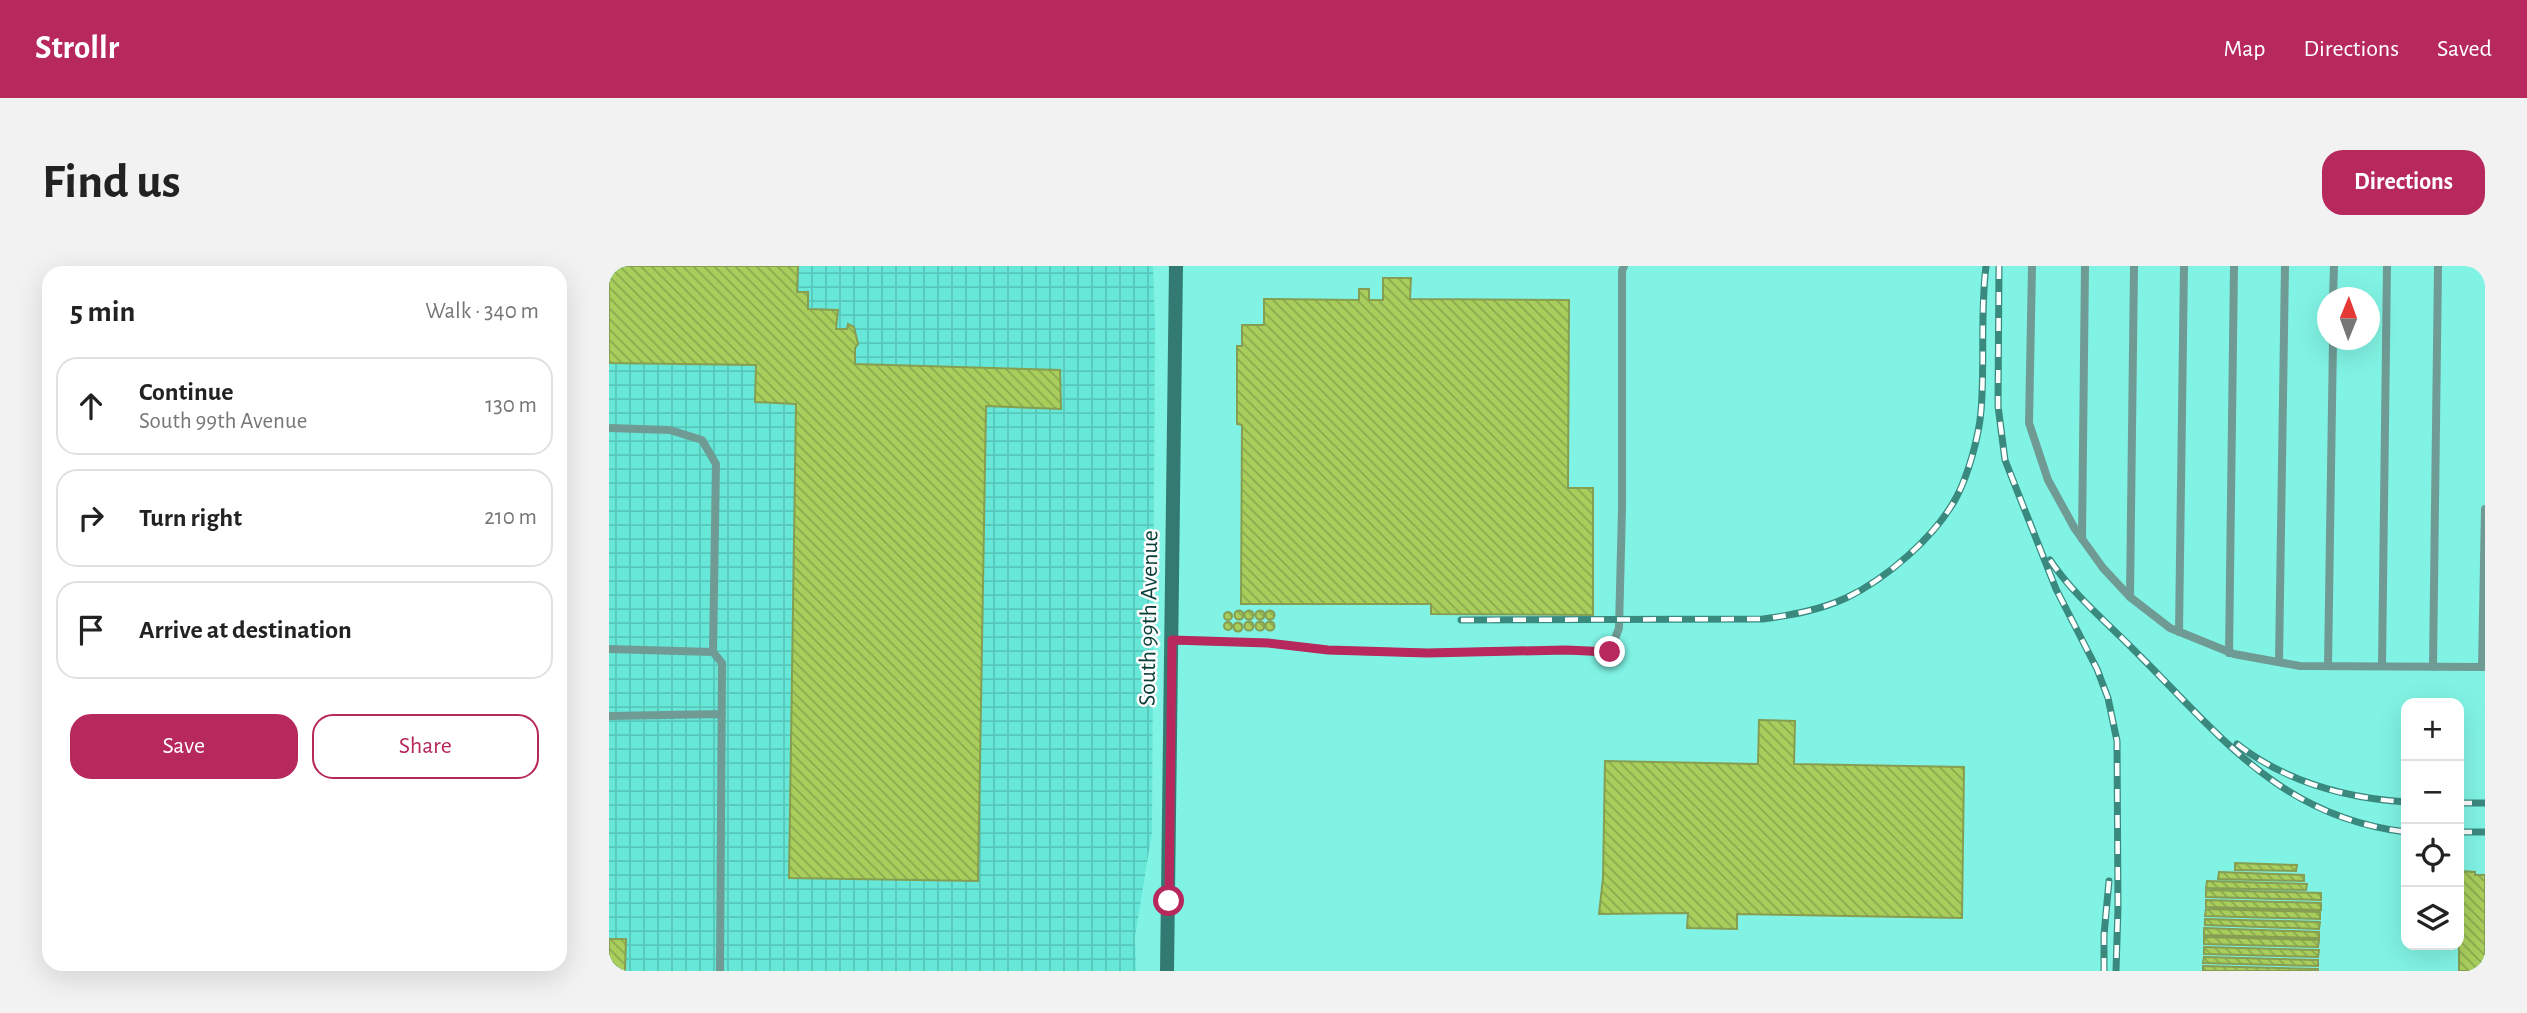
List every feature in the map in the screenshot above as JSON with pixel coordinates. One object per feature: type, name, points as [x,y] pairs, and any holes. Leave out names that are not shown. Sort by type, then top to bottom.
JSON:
[{"type":"main road","name":"South 99th Avenue","points":[[1167,971],[1176,266]]},
{"type":"lane","points":[[1172,640],[1427,653],[1566,650],[1610,652],[1619,628],[1624,266]]},
{"type":"lane","points":[[2032,266],[2029,423],[2048,480],[2081,538],[2130,597],[2170,628],[2229,653],[2301,666],[2484,667],[2485,509]]},
{"type":"lane","points":[[2081,538],[2085,266]]},
{"type":"lane","points":[[2130,597],[2134,266]]},
{"type":"lane","points":[[2179,632],[2184,266]]},
{"type":"lane","points":[[2229,653],[2234,266]]},
{"type":"lane","points":[[2279,662],[2285,266]]},
{"type":"lane","points":[[2333,287],[2334,266]]},
{"type":"lane","points":[[2382,666],[2387,266]]},
{"type":"lane","points":[[2433,667],[2438,266]]},
{"type":"lane","points":[[2328,666],[2333,350]]},
{"type":"lane","points":[[609,428],[670,429],[702,440],[716,464],[713,652],[722,663],[720,971]]},
{"type":"lane","points":[[609,649],[713,652]]},
{"type":"lane","points":[[609,716],[722,715]]},
{"type":"shaded area","points":[[609,266],[1153,266],[1155,323],[1152,832],[1135,937],[1136,971],[609,971]]},
{"type":"building","points":[[609,266],[798,266],[797,292],[808,292],[808,309],[838,310],[836,329],[847,329],[848,324],[854,327],[858,344],[855,348],[855,364],[1060,370],[1061,409],[986,406],[978,881],[789,878],[796,404],[755,402],[756,365],[609,363]]},
{"type":"building","points":[[1383,278],[1411,278],[1410,299],[1569,300],[1568,488],[1593,488],[1593,615],[1431,614],[1431,604],[1241,604],[1242,425],[1237,424],[1237,346],[1242,346],[1242,325],[1264,325],[1264,299],[1359,300],[1359,289],[1369,289],[1369,300],[1383,300]]},
{"type":"building","points":[[1239,611],[1243,615],[1239,619],[1235,615]]},
{"type":"building","points":[[1249,611],[1253,615],[1249,619],[1245,615]]},
{"type":"building","points":[[1260,611],[1264,615],[1260,619],[1256,615]]},
{"type":"building","points":[[1270,611],[1274,615],[1270,619],[1266,615]]},
{"type":"building","points":[[1228,612],[1232,616],[1228,620],[1224,616]]},
{"type":"building","points":[[1228,622],[1232,626],[1228,630],[1224,626]]},
{"type":"building","points":[[1249,622],[1253,626],[1249,630],[1245,626]]},
{"type":"building","points":[[1260,622],[1264,626],[1260,630],[1256,626]]},
{"type":"building","points":[[1270,622],[1274,626],[1270,630],[1266,626]]},
{"type":"building","points":[[1238,623],[1242,627],[1238,631],[1234,627]]},
{"type":"building","points":[[1759,720],[1795,721],[1794,764],[1964,767],[1962,918],[1737,914],[1737,929],[1687,928],[1688,913],[1599,914],[1603,878],[1605,761],[1758,764]]},
{"type":"building","points":[[2235,863],[2297,865],[2296,871],[2235,870]]},
{"type":"building","points":[[2464,871],[2475,872],[2475,875],[2485,875],[2485,971],[2459,971],[2459,950],[2464,950]]},
{"type":"building","points":[[2219,872],[2304,875],[2304,881],[2218,879]]},
{"type":"building","points":[[2207,881],[2307,884],[2306,890],[2206,888]]},
{"type":"building","points":[[2206,890],[2321,893],[2321,900],[2206,897]]},
{"type":"building","points":[[2206,900],[2321,903],[2321,910],[2206,907]]},
{"type":"building","points":[[2206,909],[2320,912],[2320,919],[2205,916]]},
{"type":"building","points":[[2205,919],[2320,922],[2319,929],[2205,925]]},
{"type":"building","points":[[2204,928],[2319,932],[2319,938],[2204,935]]},
{"type":"building","points":[[2204,937],[2319,940],[2318,947],[2204,944]]},
{"type":"building","points":[[609,939],[626,939],[625,971],[609,971]]},
{"type":"building","points":[[2204,947],[2319,950],[2318,957],[2204,954]]},
{"type":"building","points":[[2204,957],[2318,960],[2318,966],[2203,963]]},
{"type":"building","points":[[2203,966],[2318,969],[2318,971],[2203,971]]},
{"type":"railway","points":[[1461,620],[1763,619],[1826,606],[1877,580],[1908,556],[1936,527],[1956,498],[1969,467],[1981,411],[1986,266]]},
{"type":"railway","points":[[1999,266],[1998,406],[2005,460],[2056,589],[2097,669],[2108,698],[2117,741],[2116,971]]},
{"type":"railway","points":[[2050,560],[2093,610],[2200,717],[2258,770],[2289,792],[2324,810],[2362,824],[2401,831]]},
{"type":"railway","points":[[2237,744],[2275,769],[2317,786],[2361,797],[2401,802]]},
{"type":"railway","points":[[2464,803],[2485,803]]},
{"type":"railway","points":[[2464,832],[2485,832]]},
{"type":"railway","points":[[2104,971],[2109,881]]},
{"type":"route","points":[[1169,901],[1172,640],[1427,653],[1566,650],[1610,652]]}]
